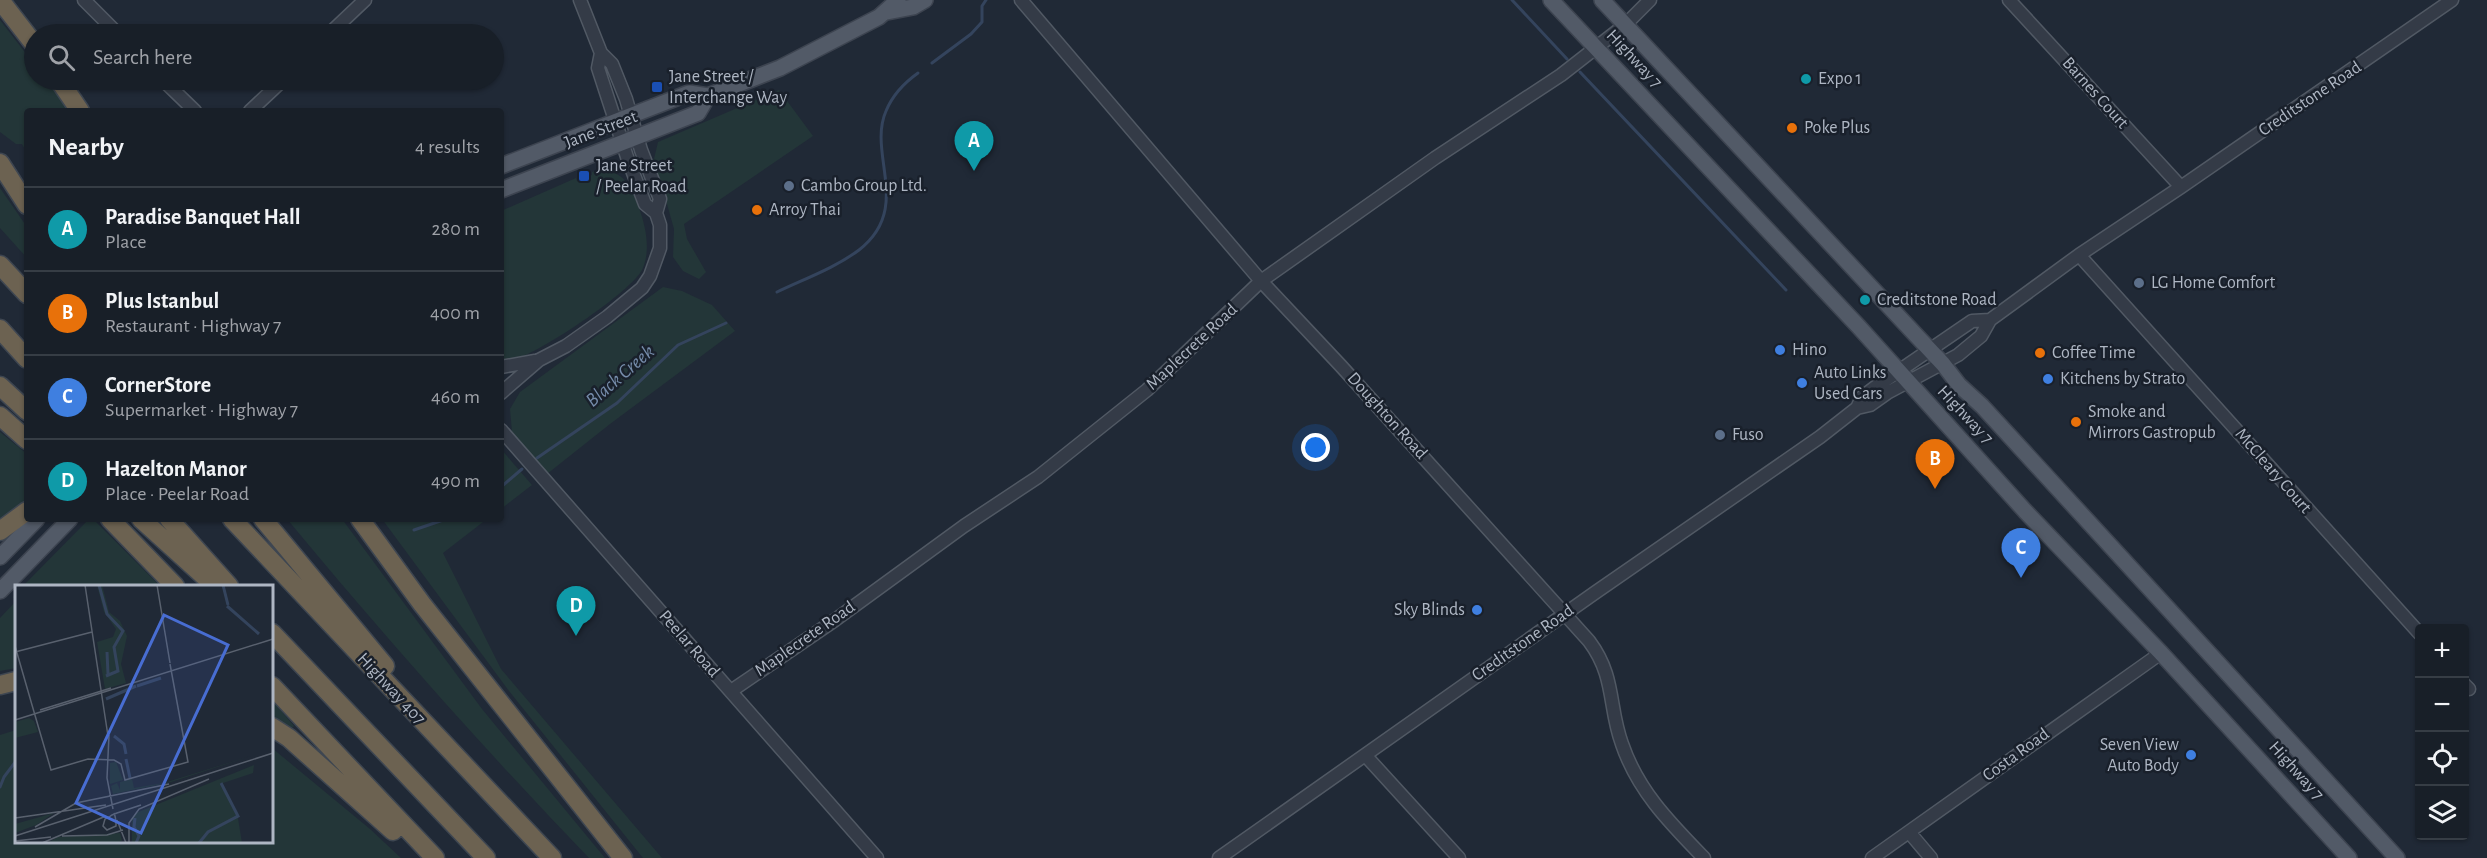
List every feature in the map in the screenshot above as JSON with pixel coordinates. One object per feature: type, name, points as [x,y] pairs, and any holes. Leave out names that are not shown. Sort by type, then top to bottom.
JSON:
[{"type":"highway","points":[[0,0],[24,31]]},
{"type":"highway","points":[[66,90],[78,108]]},
{"type":"highway","points":[[0,163],[24,200]]},
{"type":"highway","points":[[0,265],[24,291]]},
{"type":"highway","points":[[0,329],[24,356]]},
{"type":"highway","points":[[0,386],[24,408]]},
{"type":"highway","points":[[0,417],[24,437]]},
{"type":"highway","points":[[0,531],[24,514]]},
{"type":"highway","points":[[113,522],[175,585]]},
{"type":"highway","points":[[144,522],[214,585]]},
{"type":"highway","points":[[172,522],[228,585]]},
{"type":"highway","name":"Highway 407","points":[[235,522],[552,858]]},
{"type":"highway","points":[[265,522],[489,792]]},
{"type":"highway","points":[[362,522],[429,614],[623,858]]},
{"type":"highway","points":[[273,634],[486,858]]},
{"type":"highway","points":[[273,640],[305,670]]},
{"type":"highway","points":[[0,685],[15,681]]},
{"type":"highway","points":[[273,687],[435,858]]},
{"type":"highway","points":[[273,729],[290,738],[422,858]]},
{"type":"main road","name":"Jane Street","points":[[504,165],[689,93],[708,96],[780,68],[893,6],[913,7],[925,0]]},
{"type":"main road","name":"Highway 7","points":[[1551,0],[1975,453],[2025,511],[2161,653],[2349,858]]},
{"type":"main road","name":"Highway 7","points":[[1602,0],[1943,364],[1959,385],[2020,448],[2397,858]]},
{"type":"main road","name":"Jane Street","points":[[504,189],[698,112],[708,96]]},
{"type":"main road","points":[[0,557],[34,522]]},
{"type":"main road","points":[[0,591],[67,522]]},
{"type":"street","points":[[84,0],[108,24]]},
{"type":"street","points":[[340,24],[365,0]]},
{"type":"street","points":[[504,390],[539,360],[566,346],[608,317],[642,288],[650,276],[660,248],[660,225],[656,213],[645,204],[624,119],[598,69],[601,53],[580,0]]},
{"type":"street","name":"Doughton Road","points":[[1021,0],[1261,281],[1589,640],[1603,663],[1610,682],[1619,734],[1632,771],[1657,809],[1704,858]]},
{"type":"street","name":"Maplecrete Road","points":[[732,691],[1076,448],[1147,390],[1261,281],[1437,156],[1561,75],[1625,25],[1650,0]]},
{"type":"street","name":"Barnes Court","points":[[2009,0],[2181,187]]},
{"type":"street","name":"Creditstone Road","points":[[1219,858],[1820,437],[1857,408],[1862,397],[1903,377],[1943,364],[1981,336],[1990,320],[2079,255],[2452,0]]},
{"type":"street","points":[[173,90],[192,108]]},
{"type":"street","points":[[253,108],[272,90]]},
{"type":"street","name":"McCleary Court","points":[[2079,255],[2415,628]]},
{"type":"street","name":"Creditstone Road","points":[[1903,377],[1930,350],[1972,321],[1990,320]]},
{"type":"street","points":[[504,366],[539,360]]},
{"type":"street","name":"Peelar Road","points":[[504,433],[877,858]]},
{"type":"street","name":"Costa Road","points":[[1872,858],[2039,737],[2161,653]]},
{"type":"street","points":[[1365,755],[1459,858]]},
{"type":"street","points":[[1909,832],[1931,858]]},
{"type":"shaded area","points":[[0,20],[24,51],[24,90],[54,90],[68,108],[24,108],[24,148],[22,144],[16,144],[0,132]]},
{"type":"shaded area","points":[[779,90],[813,136],[684,224],[687,239],[706,272],[699,279],[683,271],[673,257],[674,229],[650,160],[654,159],[658,142]]},
{"type":"shaded area","points":[[600,169],[609,171],[621,177],[630,187],[644,223],[646,255],[642,270],[622,292],[569,330],[523,356],[504,361],[504,210],[576,178],[577,181],[592,175],[592,172]]},
{"type":"shaded area","points":[[0,188],[24,223],[24,255],[0,228]]},
{"type":"shaded area","points":[[663,287],[682,291],[712,305],[735,331],[547,474],[512,432],[510,409],[520,392]]},
{"type":"shaded area","points":[[0,432],[24,452],[24,501],[0,520]]},
{"type":"shaded area","points":[[504,452],[532,485],[504,507]]},
{"type":"shaded area","points":[[86,522],[96,522],[159,585],[24,585]]},
{"type":"shaded area","points":[[290,522],[344,522],[482,709],[605,858],[589,858],[511,776],[360,606]]},
{"type":"shaded area","points":[[384,522],[483,522],[443,553],[501,669],[662,858],[643,858],[509,691]]},
{"type":"shaded area","points":[[15,602],[15,668],[0,671],[0,618]]},
{"type":"shaded area","points":[[273,701],[294,726],[292,728],[273,717]]},
{"type":"shaded area","points":[[15,730],[15,843],[273,843],[273,749],[370,829],[401,858],[0,858],[0,735]]},
{"type":"waterway","name":"Black Creek","points":[[932,63],[971,34],[982,22],[982,6],[986,0]]},
{"type":"waterway","points":[[1512,0],[1567,59]]},
{"type":"waterway","points":[[1580,72],[1786,290]]},
{"type":"waterway","name":"Black Creek","points":[[777,292],[840,262],[859,250],[875,234],[883,217],[886,199],[881,145],[886,111],[899,89],[918,73]]},
{"type":"waterway","name":"Black Creek","points":[[537,458],[617,403],[678,345],[726,323]]},
{"type":"waterway","name":"Black Creek","points":[[504,484],[522,469]]},
{"type":"waterway","name":"Black Creek","points":[[414,530],[437,522]]},
{"type":"waterway","name":"Black Creek","points":[[0,787],[15,762]]},
{"type":"place","name":"Expo 1","points":[[1806,79]]},
{"type":"place","name":"Jane Street / Interchange Way","points":[[657,87]]},
{"type":"place","name":"Poke Plus","points":[[1792,128]]},
{"type":"place","name":"Paradise Banquet Hall","points":[[974,171]]},
{"type":"place","name":"Jane Street / Peelar Road","points":[[584,176]]},
{"type":"place","name":"Cambo Group Ltd.","points":[[789,186]]},
{"type":"place","name":"Arroy Thai","points":[[757,210]]},
{"type":"place","name":"LG Home Comfort","points":[[2139,283]]},
{"type":"place","name":"Creditstone Road","points":[[1865,300]]},
{"type":"place","name":"Hino","points":[[1780,350]]},
{"type":"place","name":"Coffee Time","points":[[2040,353]]},
{"type":"place","name":"Kitchens by Strato","points":[[2048,379]]},
{"type":"place","name":"Auto Links Used Cars","points":[[1802,383]]},
{"type":"place","name":"Smoke and Mirrors Gastropub","points":[[2076,422]]},
{"type":"place","name":"Fuso","points":[[1720,435]]},
{"type":"place","name":"Plus Istanbul","points":[[1935,489]]},
{"type":"place","name":"CornerStore","points":[[2021,578]]},
{"type":"place","name":"Sky Blinds","points":[[1477,610]]},
{"type":"place","name":"Hazelton Manor","points":[[576,636]]},
{"type":"place","name":"Seven View Auto Body","points":[[2191,755]]}]
